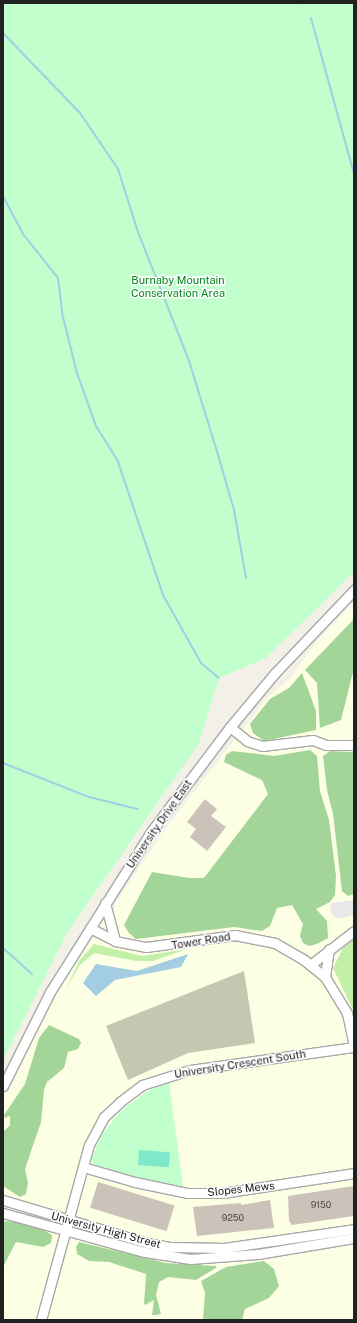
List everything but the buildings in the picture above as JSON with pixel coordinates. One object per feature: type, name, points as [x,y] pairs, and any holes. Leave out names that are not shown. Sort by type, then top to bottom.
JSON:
[{"type":"street","name":"University Drive East","points":[[3,1086],[50,992],[150,833],[230,727],[303,642],[354,590]]},
{"type":"street","points":[[230,727],[247,741],[262,746],[313,740],[326,745],[354,745]]},
{"type":"street","points":[[105,903],[115,941]]},
{"type":"street","name":"Tower Road","points":[[90,928],[115,941],[159,947],[235,935],[275,944],[310,965],[325,977],[347,1013],[354,1046]]},
{"type":"street","points":[[310,965],[354,931]]},
{"type":"street","points":[[325,977],[329,949]]},
{"type":"street","name":"University Crescent South","points":[[41,1320],[70,1220],[89,1145],[104,1117],[142,1085],[190,1070],[354,1046]]},
{"type":"street","name":"Slopes Mews","points":[[83,1167],[135,1182],[187,1193],[222,1193],[354,1174]]},
{"type":"street","name":"University High Street","points":[[3,1200],[147,1243],[208,1249],[354,1229]]},
{"type":"street","name":"University High Street","points":[[3,1212],[145,1252],[190,1259],[258,1254],[354,1238]]},
{"type":"shaded area","points":[[354,602],[354,1320],[3,1320],[3,1096],[6,1089],[54,997],[103,920],[111,918],[116,903],[163,832],[267,698],[290,678],[318,640]]},
{"type":"shaded area","points":[[354,900],[354,915],[338,919],[332,915],[330,908],[332,903]]},
{"type":"shaded area","points":[[244,971],[255,1043],[188,1053],[128,1080],[106,1026]]},
{"type":"green space","name":"Burnaby Mountain Conservation Area","points":[[3,3],[354,3],[354,572],[266,658],[219,678],[199,743],[67,933],[3,1060]]},
{"type":"green space","points":[[354,619],[354,668],[341,720],[320,728],[317,683],[305,670]]},
{"type":"green space","points":[[302,673],[316,711],[316,730],[264,741],[253,733],[250,724],[270,699],[289,688]]},
{"type":"green space","points":[[310,750],[317,756],[320,791],[329,820],[336,876],[335,895],[330,902],[316,909],[327,921],[328,938],[317,944],[309,946],[303,943],[300,936],[303,924],[292,905],[277,908],[270,926],[262,931],[234,927],[136,939],[129,933],[124,925],[152,872],[189,878],[204,878],[268,794],[262,780],[224,762],[226,755],[232,751],[274,756]]},
{"type":"green space","points":[[330,751],[354,752],[354,894],[348,896],[342,891],[333,814],[327,790],[323,756]]},
{"type":"green space","points":[[354,939],[354,1012],[333,968],[343,948]]},
{"type":"green space","points":[[94,944],[142,956],[187,949],[153,961],[136,961],[94,953],[79,966],[65,991],[79,961]]},
{"type":"green space","points":[[49,1025],[79,1039],[81,1043],[78,1049],[68,1052],[64,1068],[47,1082],[44,1090],[41,1122],[25,1169],[28,1183],[26,1194],[20,1197],[3,1186],[3,1132],[10,1125],[10,1116],[5,1118],[4,1115],[25,1084],[39,1038]]},
{"type":"green space","points":[[169,1082],[183,1186],[164,1185],[95,1166],[91,1159],[103,1133],[121,1111],[143,1094],[161,1083]]},
{"type":"green space","points":[[139,1150],[170,1152],[169,1167],[138,1165]]},
{"type":"green space","points":[[3,1221],[31,1223],[52,1235],[51,1243],[43,1247],[16,1242],[3,1267]]},
{"type":"green space","points":[[79,1242],[166,1263],[216,1266],[216,1268],[196,1280],[168,1277],[159,1282],[156,1295],[161,1314],[152,1315],[154,1300],[145,1305],[144,1303],[146,1274],[109,1262],[89,1261],[77,1254],[76,1247]]},
{"type":"green space","points":[[264,1261],[274,1269],[279,1286],[269,1298],[245,1309],[242,1320],[203,1320],[205,1293],[201,1281],[226,1267]]},
{"type":"water","points":[[188,954],[181,967],[115,980],[96,996],[83,983],[96,964],[137,971]]},
{"type":"waterway","points":[[311,18],[354,174]]},
{"type":"waterway","points":[[3,33],[80,113],[118,169],[138,232],[189,361],[234,510],[246,578]]},
{"type":"waterway","points":[[3,196],[23,234],[58,278],[63,317],[77,373],[96,426],[117,459],[163,595],[201,663],[219,678]]},
{"type":"waterway","points":[[3,763],[89,797],[138,809]]},
{"type":"waterway","points":[[3,948],[32,974]]}]
